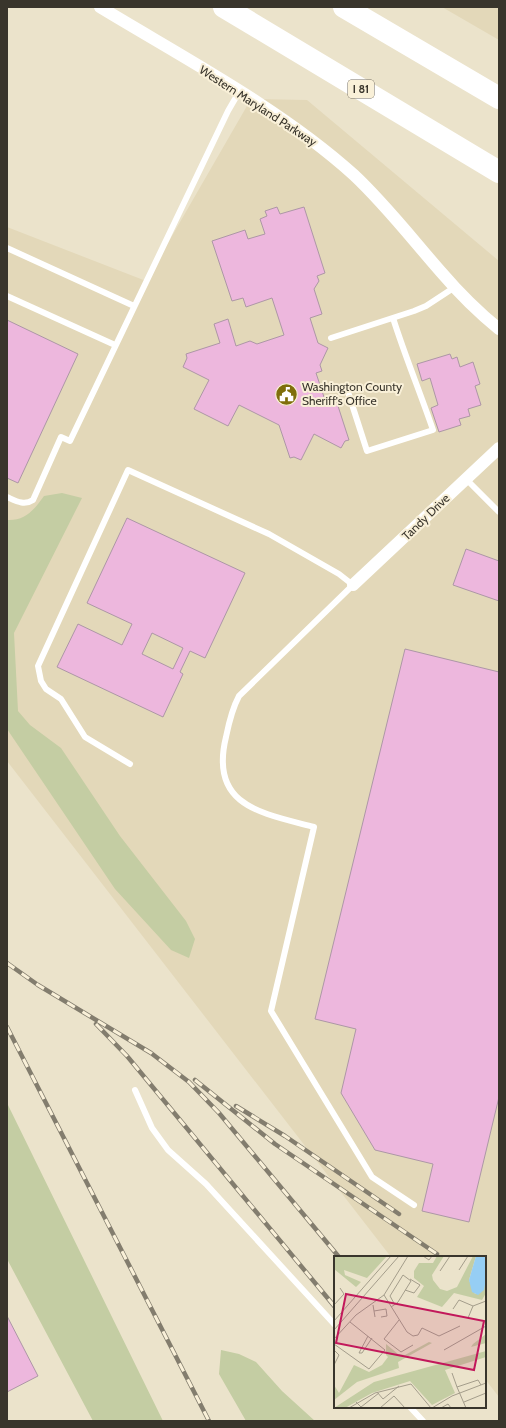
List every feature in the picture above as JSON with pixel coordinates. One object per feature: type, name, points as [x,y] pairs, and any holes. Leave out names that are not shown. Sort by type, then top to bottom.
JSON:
[{"type":"highway","name":"I 81","points":[[224,7],[499,172]]},
{"type":"highway","points":[[344,7],[499,98]]},
{"type":"street","name":"Western Maryland Parkway","points":[[100,7],[239,92],[315,142],[354,175],[384,204],[455,287],[476,309],[499,329]]},
{"type":"street","name":"Tandy Drive","points":[[353,586],[499,448]]},
{"type":"lane","points":[[7,496],[22,503],[30,503],[34,500],[61,437],[70,441],[228,111],[239,92]]},
{"type":"lane","points":[[7,248],[134,306]]},
{"type":"lane","points":[[331,338],[426,306],[455,287]]},
{"type":"lane","points":[[7,296],[116,345]]},
{"type":"lane","points":[[348,392],[367,451],[433,430],[393,318]]},
{"type":"lane","points":[[130,764],[85,737],[61,699],[46,689],[41,681],[38,666],[128,470],[268,534],[339,574],[353,586],[239,696],[233,708],[222,755],[222,772],[235,796],[256,811],[314,827],[271,1011],[372,1177],[414,1205]]},
{"type":"lane","points":[[466,479],[498,508]]},
{"type":"lane","points":[[135,1090],[152,1128],[168,1150],[206,1184],[334,1324]]},
{"type":"lane","points":[[411,1408],[423,1421]]},
{"type":"shaded area","points":[[442,7],[499,7],[499,40]]},
{"type":"shaded area","points":[[251,99],[307,100],[499,261],[499,1397],[486,1380],[486,1256],[390,1256],[7,761],[7,227],[146,281]]},
{"type":"green space","points":[[62,493],[82,498],[14,633],[18,711],[30,725],[61,748],[120,836],[186,921],[195,939],[189,958],[171,950],[115,889],[7,729],[7,520],[24,517],[37,506],[44,496]]},
{"type":"green space","points":[[7,1103],[163,1421],[93,1421],[7,1259]]},
{"type":"green space","points":[[221,1350],[239,1354],[256,1362],[282,1391],[315,1421],[246,1421],[219,1374]]},
{"type":"building","points":[[277,207],[280,214],[304,207],[325,273],[317,276],[319,281],[314,289],[322,314],[310,318],[318,343],[328,348],[320,365],[322,371],[316,373],[324,397],[337,403],[349,440],[345,441],[341,448],[314,434],[301,460],[294,457],[290,458],[279,425],[239,405],[228,426],[194,409],[209,380],[183,367],[187,358],[186,354],[220,343],[214,324],[228,319],[236,346],[250,341],[257,344],[284,335],[272,298],[246,307],[243,298],[232,301],[212,241],[245,230],[248,239],[265,234],[260,219],[267,216],[265,211]]},
{"type":"building","points":[[7,320],[78,354],[18,483],[7,478]]},
{"type":"building","points":[[450,354],[452,359],[457,357],[460,367],[473,362],[480,384],[475,386],[481,405],[468,409],[470,416],[459,419],[461,425],[439,432],[431,408],[438,405],[430,378],[422,381],[417,364]]},
{"type":"building","points":[[127,518],[245,573],[205,658],[190,651],[180,672],[183,674],[163,717],[57,667],[78,624],[122,645],[132,624],[87,603]],"holes":[[[152,633],[183,648],[173,669],[142,654]]]},
{"type":"building","points":[[466,549],[499,561],[499,601],[453,585]]},
{"type":"building","points":[[405,649],[499,672],[499,1097],[469,1222],[422,1211],[433,1164],[375,1150],[341,1093],[356,1029],[315,1019]]},
{"type":"building","points":[[7,1316],[38,1376],[7,1392]]},
{"type":"railway","points":[[7,963],[38,985],[151,1053],[189,1082],[219,1113],[338,1256]]},
{"type":"railway","points":[[96,1024],[127,1056],[334,1306]]},
{"type":"railway","points":[[7,1027],[209,1421]]},
{"type":"railway","points":[[195,1080],[275,1144],[437,1254]]},
{"type":"railway","points":[[236,1106],[285,1136],[399,1214]]},
{"type":"place","name":"Washington County Sheriff's Office","points":[[286,394]]}]
